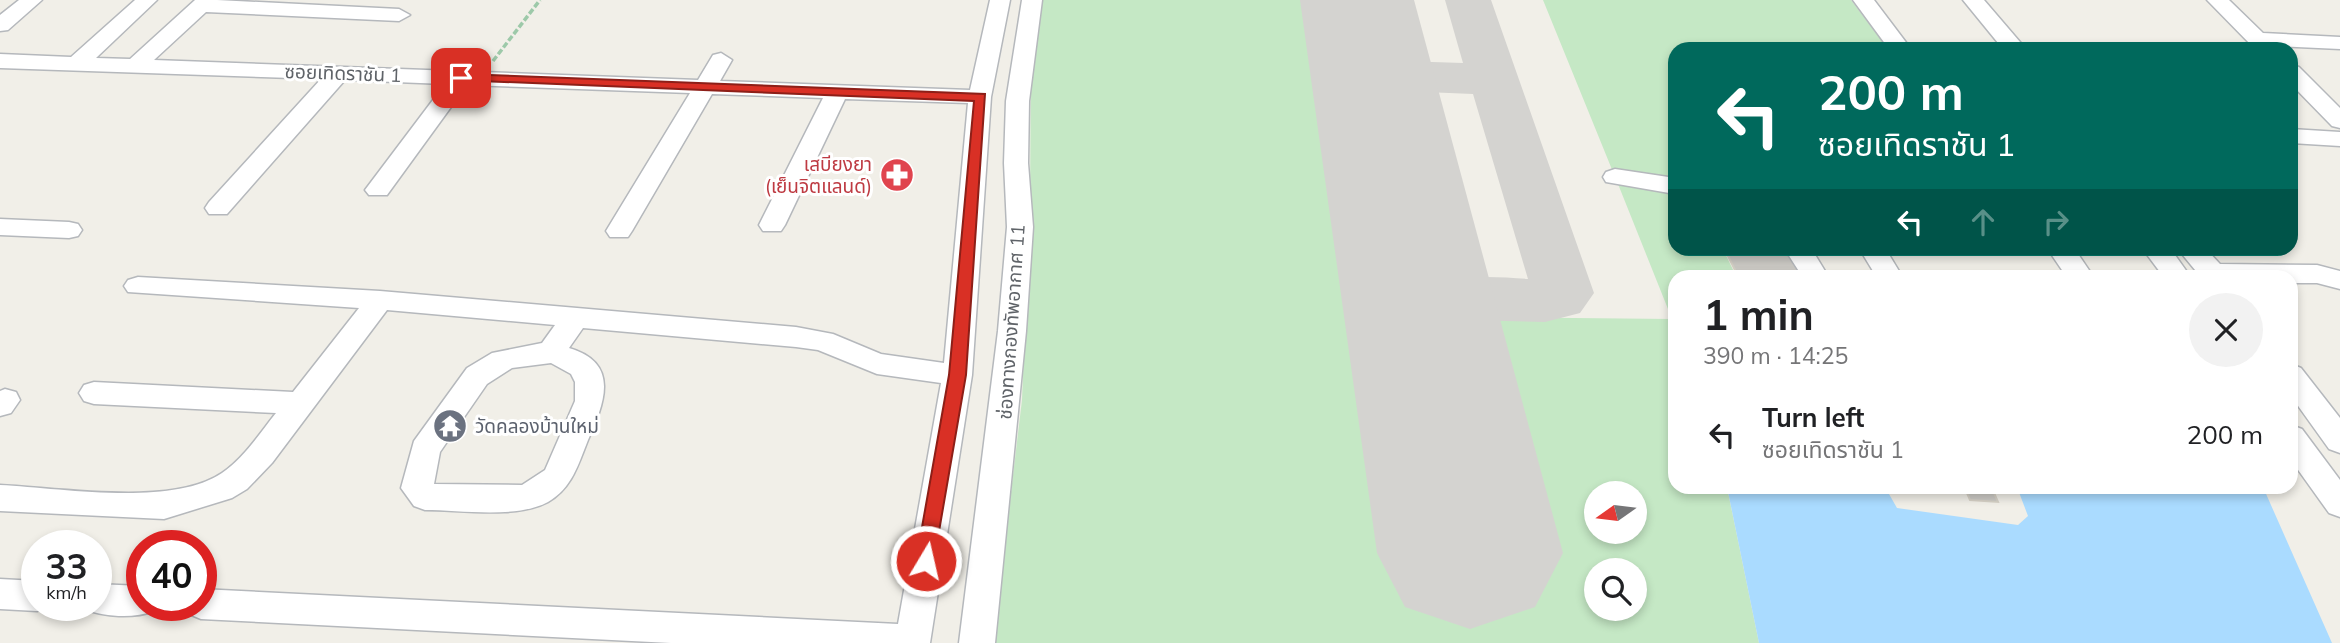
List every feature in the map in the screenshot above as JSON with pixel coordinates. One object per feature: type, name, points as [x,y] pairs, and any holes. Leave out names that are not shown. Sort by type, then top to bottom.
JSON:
[{"type":"street","points":[[0,25],[32,0]]},
{"type":"street","points":[[77,63],[147,0]]},
{"type":"street","points":[[217,605],[912,642],[957,375],[981,97],[1000,0]]},
{"type":"street","name":"ช่องทางกองทัพอากาศ 11","points":[[977,643],[994,522],[1004,421],[1020,223],[1016,166],[1016,100],[1032,0]]},
{"type":"street","points":[[1863,0],[1895,42]]},
{"type":"street","points":[[1953,0],[1988,42]]},
{"type":"street","points":[[1973,0],[2009,42]]},
{"type":"street","points":[[2217,0],[2260,42]]},
{"type":"street","points":[[135,66],[203,3],[399,15]]},
{"type":"street","points":[[2298,44],[2340,43]]},
{"type":"street","points":[[619,231],[721,60]]},
{"type":"street","name":"ซอยเทิดราชัน 1","points":[[0,61],[981,97]]},
{"type":"street","points":[[218,208],[339,73]]},
{"type":"street","points":[[378,190],[470,78]]},
{"type":"street","points":[[2298,79],[2340,121]]},
{"type":"street","points":[[772,225],[837,92]]},
{"type":"street","points":[[2298,136],[2340,139]]},
{"type":"street","points":[[1615,177],[1668,186]]},
{"type":"street","points":[[0,228],[69,230]]},
{"type":"street","points":[[2161,256],[2172,270]]},
{"type":"street","points":[[2197,256],[2209,270]]},
{"type":"street","points":[[2298,274],[2317,274],[2340,280]]},
{"type":"street","points":[[138,286],[380,300],[823,341],[877,364],[957,375]]},
{"type":"street","points":[[0,498],[164,506],[193,498],[236,480],[261,455],[297,403],[380,300]]},
{"type":"street","points":[[551,354],[569,358],[583,367],[590,382],[590,401],[556,478],[525,498],[425,497],[416,488],[425,449],[477,376],[488,365],[501,360],[551,354],[574,319]]},
{"type":"street","points":[[2298,381],[2327,407],[2340,441]]},
{"type":"street","points":[[94,393],[297,403]]},
{"type":"street","points":[[2298,447],[2340,504]]},
{"type":"street","points":[[0,594],[21,595]]},
{"type":"path","points":[[470,78],[540,0]]},
{"type":"green space","points":[[1041,0],[1325,0],[1422,569],[1524,570],[1462,317],[1668,319],[1668,494],[1728,494],[1759,643],[993,643],[1022,400],[1030,206],[1031,51]]},
{"type":"green space","points":[[1543,0],[1851,0],[1883,42],[1668,42],[1668,179],[1613,172]]},
{"type":"green space","points":[[1618,184],[1668,193],[1668,256],[1726,256],[1733,270],[1668,270],[1668,309]]},
{"type":"water","points":[[1728,494],[1889,494],[1897,508],[2018,525],[2028,516],[2020,494],[2266,494],[2332,643],[1759,643]]},
{"type":"building","points":[[1728,256],[1792,256],[1800,270],[1735,270]]},
{"type":"building","points":[[1967,494],[1994,494],[1998,502],[1970,500]]},
{"type":"taxiway","points":[[1468,0],[1495,83]]},
{"type":"taxiway","points":[[1371,69],[1401,76],[1464,78],[1495,83]]},
{"type":"taxiway","points":[[1423,314],[1436,307],[1465,299],[1545,301],[1558,298],[1563,293],[1495,83]]},
{"type":"runway","points":[[1357,0],[1470,553]]},
{"type":"place","name":"เสบียงยา (เย็นจิตแลนด์)","points":[[897,175]]},
{"type":"place","name":"วัดคลองบ้านใหม่","points":[[450,426]]},
{"type":"route","points":[[461,78],[981,97],[957,375],[926,561]]}]
